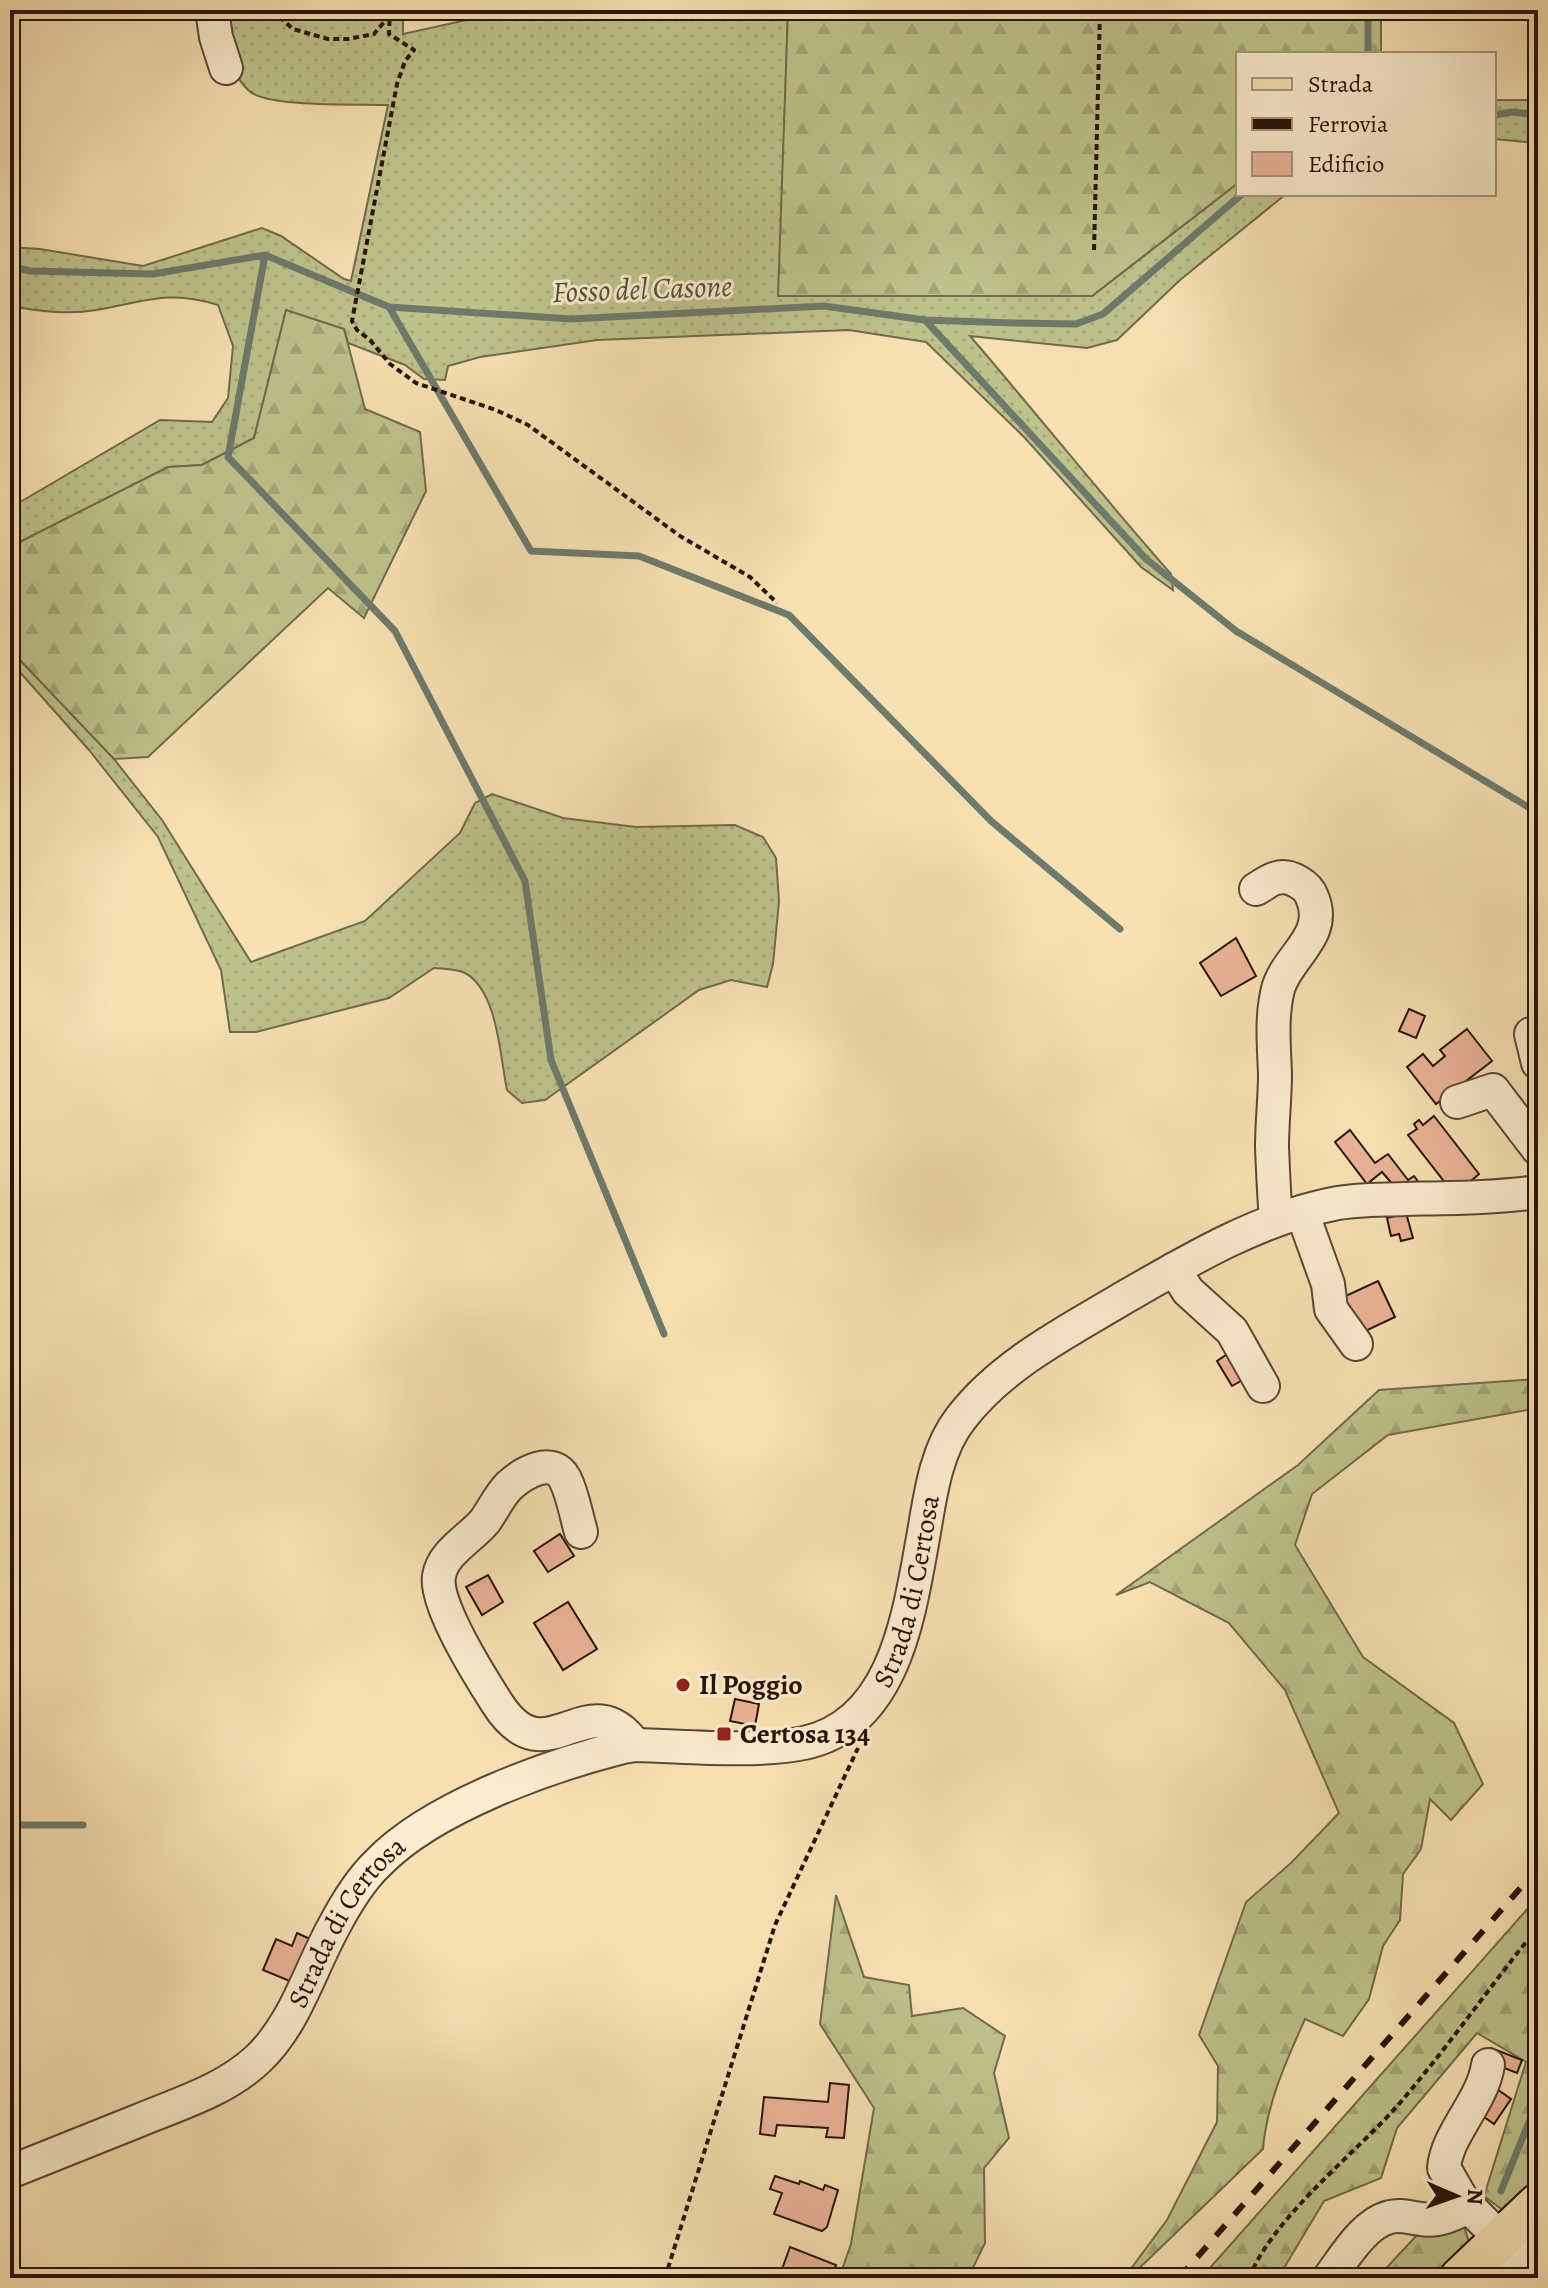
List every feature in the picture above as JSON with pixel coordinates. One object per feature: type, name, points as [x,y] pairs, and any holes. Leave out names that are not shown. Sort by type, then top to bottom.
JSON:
[{"type":"main road","points":[[1492,2278],[1526,2241],[1538,2204]]},
{"type":"main road","points":[[1460,2278],[1526,2241]]},
{"type":"street","points":[[212,10],[216,37],[226,68]]},
{"type":"street","points":[[1256,889],[1278,877],[1291,878],[1305,886],[1313,897],[1315,923],[1312,937],[1282,977],[1277,994],[1273,1041],[1272,1146],[1289,1216],[1328,1284],[1331,1309],[1356,1344]]},
{"type":"street","points":[[1457,1102],[1493,1090],[1538,1149]]},
{"type":"street","name":"Strada di Certosa","points":[[10,2172],[206,2093],[248,2067],[270,2047],[291,2016],[348,1901],[379,1861],[437,1819],[496,1790],[611,1750],[635,1745],[784,1746],[818,1739],[852,1722],[880,1686],[897,1648],[914,1588],[935,1479],[948,1440],[961,1418],[985,1390],[1027,1356],[1174,1269],[1289,1216],[1346,1202],[1503,1197],[1538,1192]]},
{"type":"street","points":[[1174,1269],[1188,1291],[1232,1331],[1263,1386]]},
{"type":"street","points":[[581,1532],[564,1477],[552,1468],[542,1466],[527,1474],[508,1487],[484,1522],[448,1556],[438,1578],[445,1607],[498,1705],[513,1724],[535,1736],[559,1733],[581,1721],[600,1720],[626,1732],[635,1745]]},
{"type":"street","points":[[1488,2065],[1479,2096],[1445,2161],[1447,2175],[1468,2206],[1526,2241],[1511,2278]]},
{"type":"street","points":[[1329,2278],[1364,2235],[1381,2221],[1397,2216],[1440,2219],[1468,2206]]},
{"type":"path","points":[[272,10],[293,29],[328,39],[374,34],[390,12]]},
{"type":"path","points":[[1094,250],[1100,10]]},
{"type":"path","points":[[390,12],[389,34],[414,50],[405,61],[397,84],[352,321],[357,330],[390,364],[416,383],[496,410],[528,425],[680,536],[750,577],[777,603]]},
{"type":"path","points":[[665,2278],[775,1925],[861,1744]]},
{"type":"path","points":[[1249,2278],[1262,2252],[1278,2231],[1400,2103],[1538,1927]]},
{"type":"green space","points":[[219,10],[306,10],[330,18],[343,18],[356,10],[403,10],[403,34],[512,10],[788,10],[779,296],[1092,296],[1236,185],[1236,196],[1284,196],[1180,280],[1117,340],[1087,348],[970,336],[1171,574],[1173,590],[1141,567],[1024,437],[926,342],[849,330],[597,340],[480,357],[448,366],[445,380],[424,379],[405,365],[348,343],[344,329],[286,311],[254,438],[202,465],[168,467],[10,547],[10,508],[160,420],[212,422],[228,398],[233,346],[218,305],[201,300],[157,298],[75,312],[10,306],[10,247],[143,266],[262,228],[281,236],[351,281],[388,105],[336,105],[258,96],[241,82],[228,53]]},
{"type":"green space","points":[[788,10],[1381,10],[1381,52],[1236,52],[1236,185],[1092,296],[778,296]]},
{"type":"green space","points":[[1496,100],[1538,100],[1538,143],[1496,139]]},
{"type":"green space","points":[[286,310],[344,329],[365,409],[420,432],[426,491],[364,618],[328,588],[148,757],[114,759],[20,660],[10,629],[10,547],[168,467],[202,465],[254,438]]},
{"type":"green space","points":[[10,629],[20,660],[114,759],[162,820],[251,962],[365,921],[460,833],[475,803],[492,794],[563,818],[636,827],[735,825],[763,837],[776,858],[779,901],[773,964],[767,987],[731,980],[699,990],[545,1100],[522,1103],[507,1090],[496,1026],[484,994],[476,982],[458,971],[434,968],[389,998],[256,1032],[230,1032],[221,970],[158,837],[89,750],[10,661]]},
{"type":"green space","points":[[1538,1379],[1538,1408],[1388,1435],[1312,1494],[1295,1545],[1363,1657],[1454,1723],[1483,1784],[1451,1820],[1430,1799],[1421,1849],[1403,1874],[1400,1920],[1383,1946],[1369,1999],[1343,2036],[1305,2019],[1273,2099],[1263,2149],[1129,2278],[1124,2278],[1167,2220],[1217,2122],[1218,2066],[1199,2035],[1246,1902],[1291,1863],[1339,1813],[1285,1690],[1229,1623],[1150,1582],[1116,1595],[1298,1465],[1379,1390]]},
{"type":"green space","points":[[836,1895],[864,1977],[909,1985],[912,2016],[963,2008],[1005,2036],[994,2073],[1009,2138],[984,2168],[985,2243],[968,2278],[839,2278],[851,2244],[874,2108],[820,2024]]},
{"type":"green space","points":[[1538,1897],[1538,2178],[1504,2211],[1484,2196],[1526,2062],[1477,2033],[1397,2128],[1381,2178],[1324,2201],[1278,2278],[1201,2278]]},
{"type":"green space","points":[[1430,2221],[1458,2223],[1464,2227],[1470,2245],[1433,2278],[1377,2278]]},
{"type":"building","points":[[1236,938],[1256,976],[1221,996],[1200,963]]},
{"type":"building","points":[[1409,1009],[1425,1016],[1416,1038],[1399,1031]]},
{"type":"building","points":[[1467,1029],[1492,1061],[1436,1104],[1407,1067],[1423,1054],[1433,1066],[1445,1056],[1440,1050]]},
{"type":"building","points":[[1434,1116],[1479,1174],[1466,1185],[1450,1189],[1408,1135],[1417,1129],[1414,1124],[1419,1120],[1423,1125]]},
{"type":"building","points":[[1350,1130],[1375,1163],[1388,1154],[1408,1180],[1414,1176],[1423,1188],[1395,1187],[1382,1172],[1367,1184],[1335,1142]]},
{"type":"building","points":[[1406,1213],[1413,1238],[1401,1241],[1399,1234],[1391,1236],[1387,1218]]},
{"type":"building","points":[[1378,1281],[1395,1317],[1357,1335],[1339,1299]]},
{"type":"building","points":[[1232,1351],[1248,1377],[1232,1386],[1217,1361]]},
{"type":"building","points":[[560,1534],[574,1556],[548,1572],[534,1551]]},
{"type":"building","points":[[488,1575],[503,1602],[482,1615],[466,1587]]},
{"type":"building","points":[[568,1602],[597,1649],[563,1670],[534,1623]]},
{"type":"building","points":[[735,1699],[759,1704],[755,1726],[730,1721]]},
{"type":"building","points":[[297,1933],[310,1939],[292,1982],[263,1970],[276,1939],[292,1946]]},
{"type":"building","points":[[1491,2048],[1522,2060],[1517,2073],[1486,2061]]},
{"type":"building","points":[[830,2083],[849,2085],[844,2138],[826,2137],[828,2128],[777,2125],[775,2136],[760,2134],[764,2097],[828,2102]]},
{"type":"building","points":[[1494,2087],[1511,2099],[1494,2124],[1477,2112]]},
{"type":"building","points":[[775,2176],[823,2190],[825,2185],[838,2190],[827,2227],[822,2231],[774,2214],[782,2193],[770,2189]]},
{"type":"building","points":[[790,2247],[836,2265],[831,2278],[819,2274],[818,2278],[798,2278],[781,2272]]},
{"type":"waterway","points":[[1368,10],[1368,52]]},
{"type":"waterway","name":"Fosso del Casone","points":[[1496,115],[1512,112],[1538,115]]},
{"type":"waterway","name":"Fosso del Casone","points":[[10,266],[30,271],[153,274],[265,255],[389,307],[571,319],[824,306],[925,320],[1076,324],[1103,314],[1240,196]]},
{"type":"waterway","points":[[265,255],[228,457],[395,631],[525,881],[551,1060],[664,1334]]},
{"type":"waterway","points":[[389,307],[531,551],[639,556],[789,615],[991,821],[1120,929]]},
{"type":"waterway","points":[[925,320],[1146,559],[1236,631],[1538,813]]},
{"type":"waterway","points":[[10,1825],[83,1825]]},
{"type":"waterway","points":[[1501,2191],[1538,2100]]},
{"type":"railway","points":[[1179,2278],[1538,1868]]},
{"type":"place","name":"Il Poggio","points":[[683,1685]]},
{"type":"place","name":"Certosa 134","points":[[724,1734]]}]
